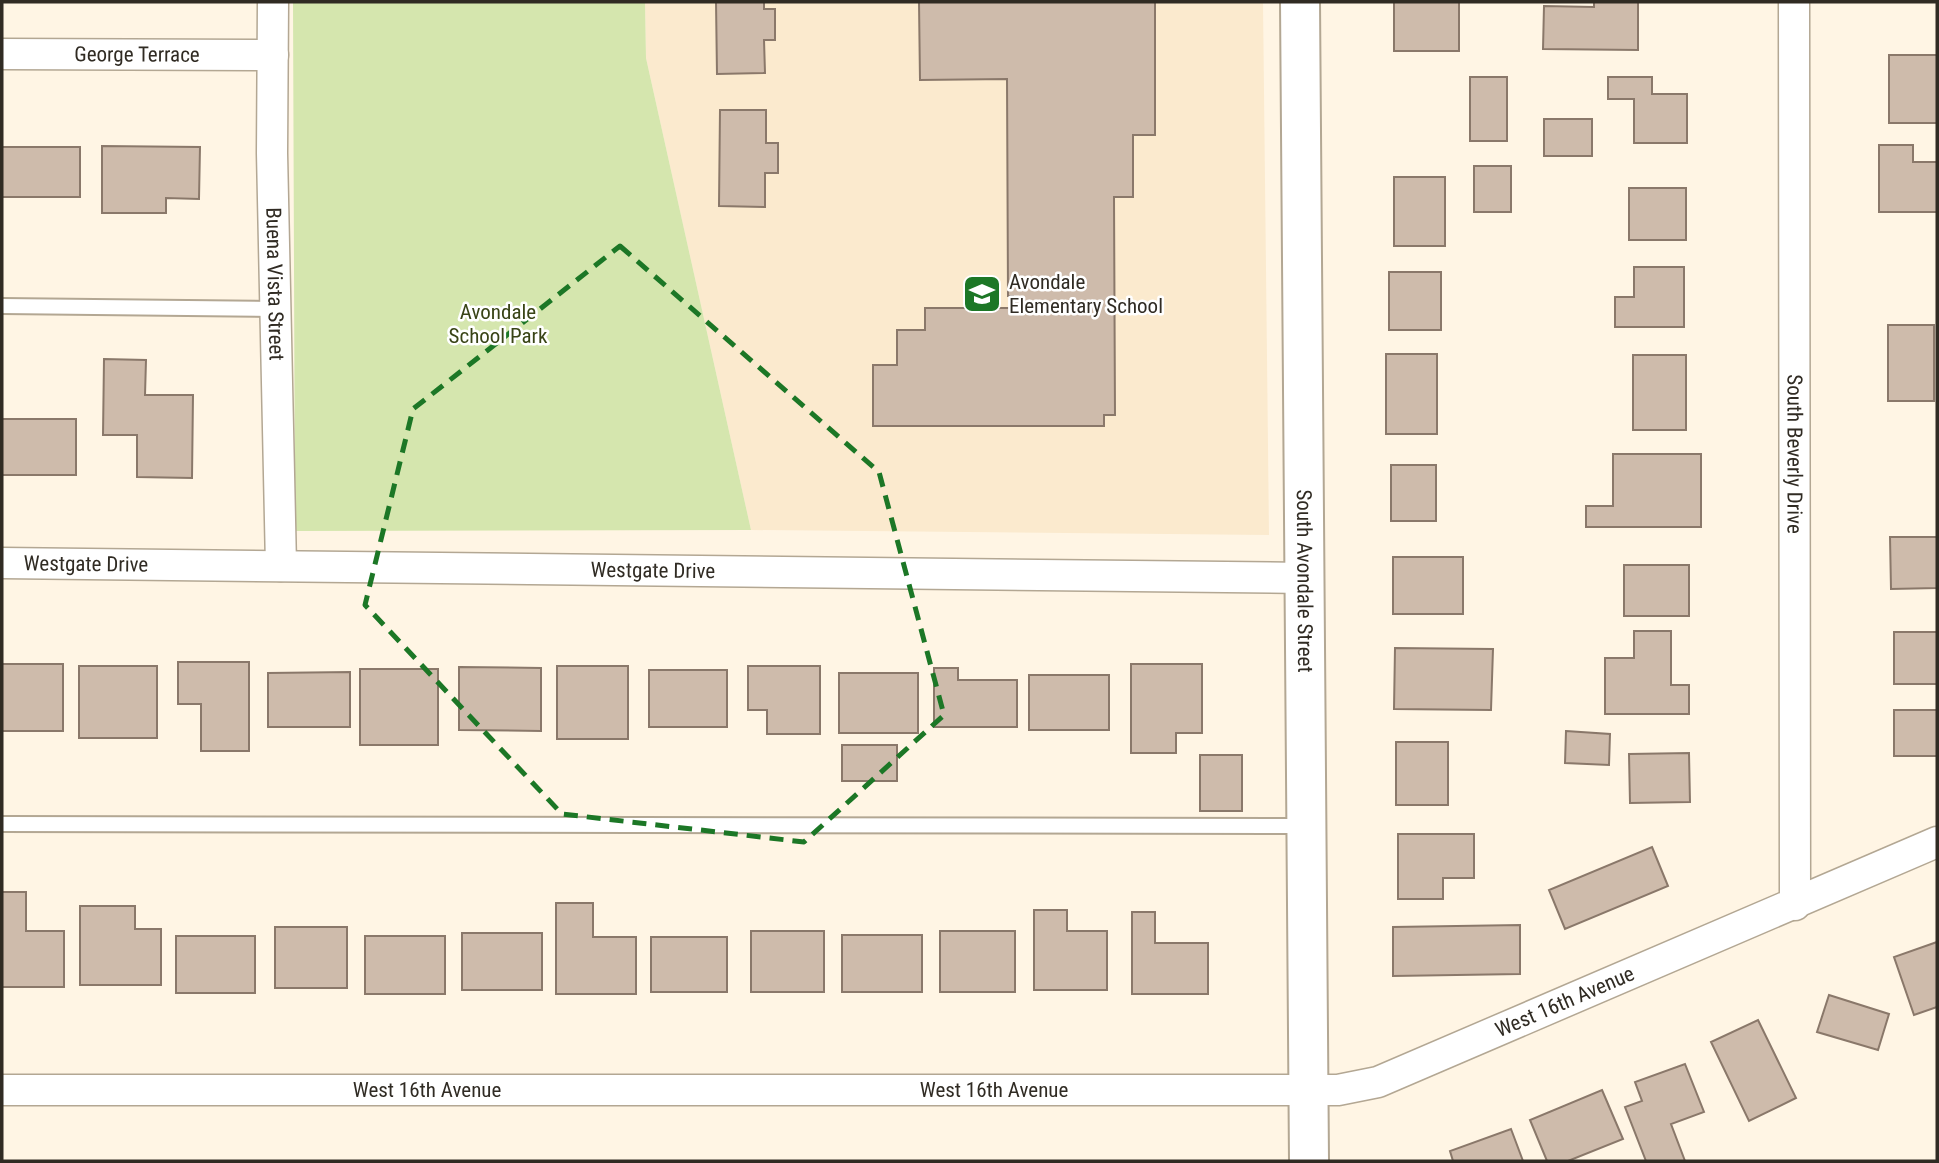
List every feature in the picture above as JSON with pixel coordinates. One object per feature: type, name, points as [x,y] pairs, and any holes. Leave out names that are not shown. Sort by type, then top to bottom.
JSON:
[{"type":"main road","name":"South Avondale Street","points":[[1300,2],[1308,1161]]},
{"type":"street","name":"Buena Vista Street","points":[[273,2],[275,309],[281,566]]},
{"type":"street","name":"South Beverly Drive","points":[[1794,2],[1795,905]]},
{"type":"street","name":"George Terrace","points":[[2,54],[273,55]]},
{"type":"street","name":"Westgate Drive","points":[[2,563],[1306,578]]},
{"type":"street","name":"West 16th Avenue","points":[[2,1090],[1338,1090],[1378,1082],[1937,842]]},
{"type":"lane","points":[[2,306],[275,309]]},
{"type":"lane","points":[[2,824],[1307,826]]},
{"type":"highlighted area","points":[[620,246],[879,472],[944,715],[804,842],[562,814],[365,605],[413,409]]},
{"type":"shaded area","name":"Avondale Elementary School","points":[[645,2],[1263,2],[1269,535],[751,530],[646,58]]},
{"type":"green space","name":"Avondale School Park","points":[[293,2],[645,2],[646,58],[751,530],[295,531]]},
{"type":"building","points":[[716,2],[764,2],[764,9],[775,9],[775,40],[764,40],[765,73],[717,74]]},
{"type":"building","points":[[919,2],[1155,2],[1155,135],[1133,135],[1133,197],[1114,197],[1115,415],[1104,415],[1104,426],[873,426],[873,365],[897,365],[897,330],[925,330],[925,308],[1013,308],[1013,296],[1008,296],[1007,79],[920,80]]},
{"type":"building","points":[[1394,2],[1459,2],[1459,51],[1394,51]]},
{"type":"building","points":[[1594,2],[1638,2],[1638,50],[1543,49],[1544,6],[1594,7]]},
{"type":"building","points":[[1889,55],[1937,55],[1937,123],[1889,123]]},
{"type":"building","points":[[1470,77],[1507,77],[1507,141],[1470,141]]},
{"type":"building","points":[[1608,77],[1652,77],[1652,94],[1687,94],[1687,143],[1634,143],[1634,99],[1608,99]]},
{"type":"building","points":[[720,110],[766,110],[766,143],[778,143],[778,173],[765,173],[765,207],[719,206]]},
{"type":"building","points":[[1544,119],[1592,119],[1592,156],[1544,156]]},
{"type":"building","points":[[1879,145],[1913,145],[1913,162],[1937,162],[1937,212],[1879,212]]},
{"type":"building","points":[[102,146],[200,147],[199,199],[166,198],[166,213],[102,213]]},
{"type":"building","points":[[2,147],[80,147],[80,197],[2,197]]},
{"type":"building","points":[[1474,166],[1511,166],[1511,212],[1474,212]]},
{"type":"building","points":[[1394,177],[1445,177],[1445,246],[1394,246]]},
{"type":"building","points":[[1629,188],[1686,188],[1686,240],[1629,240]]},
{"type":"building","points":[[1634,267],[1684,267],[1684,327],[1615,327],[1615,297],[1634,297]]},
{"type":"building","points":[[1389,272],[1441,272],[1441,330],[1389,330]]},
{"type":"building","points":[[1888,325],[1934,325],[1934,401],[1888,401]]},
{"type":"building","points":[[1386,354],[1437,354],[1437,434],[1386,434]]},
{"type":"building","points":[[1633,355],[1686,355],[1686,430],[1633,430]]},
{"type":"building","points":[[104,359],[146,360],[145,395],[193,395],[192,478],[137,477],[137,435],[103,435]]},
{"type":"building","points":[[2,419],[76,419],[76,475],[2,475]]},
{"type":"building","points":[[1613,454],[1701,454],[1701,527],[1586,527],[1586,506],[1613,506]]},
{"type":"building","points":[[1391,465],[1436,465],[1436,521],[1391,521]]},
{"type":"building","points":[[1890,537],[1937,537],[1937,588],[1891,589]]},
{"type":"building","points":[[1393,557],[1463,557],[1463,614],[1393,614]]},
{"type":"building","points":[[1624,565],[1689,565],[1689,616],[1624,616]]},
{"type":"building","points":[[1634,631],[1671,631],[1671,685],[1689,685],[1689,714],[1605,714],[1605,658],[1634,658]]},
{"type":"building","points":[[1894,632],[1937,632],[1937,684],[1894,684]]},
{"type":"building","points":[[1395,648],[1493,649],[1491,710],[1394,709]]},
{"type":"building","points":[[178,662],[249,662],[249,751],[201,751],[201,704],[178,704]]},
{"type":"building","points":[[2,664],[63,664],[63,731],[2,731]]},
{"type":"building","points":[[1131,664],[1202,664],[1202,733],[1176,733],[1176,753],[1131,753]]},
{"type":"building","points":[[79,666],[157,666],[157,738],[79,738]]},
{"type":"building","points":[[557,666],[628,666],[628,739],[557,739]]},
{"type":"building","points":[[748,666],[820,666],[820,734],[767,734],[767,710],[748,710]]},
{"type":"building","points":[[459,667],[541,668],[541,731],[459,730]]},
{"type":"building","points":[[934,668],[958,668],[958,680],[1017,680],[1017,727],[934,727]]},
{"type":"building","points":[[360,669],[438,669],[438,745],[360,745]]},
{"type":"building","points":[[649,670],[727,670],[727,727],[649,727]]},
{"type":"building","points":[[350,672],[350,727],[268,727],[268,673]]},
{"type":"building","points":[[839,673],[918,673],[918,733],[839,733]]},
{"type":"building","points":[[1029,675],[1109,675],[1109,730],[1029,730]]},
{"type":"building","points":[[1894,710],[1937,710],[1937,756],[1894,756]]},
{"type":"building","points":[[1566,731],[1610,734],[1609,765],[1565,763]]},
{"type":"building","points":[[1396,742],[1448,742],[1448,805],[1396,805]]},
{"type":"building","points":[[842,745],[897,745],[897,781],[842,781]]},
{"type":"building","points":[[1689,753],[1690,802],[1630,803],[1629,754]]},
{"type":"building","points":[[1200,755],[1242,755],[1242,811],[1200,811]]},
{"type":"building","points":[[1398,834],[1474,834],[1474,878],[1443,878],[1443,899],[1398,899]]},
{"type":"building","points":[[1652,847],[1668,886],[1565,929],[1549,890]]},
{"type":"building","points":[[2,892],[26,892],[26,931],[64,931],[64,987],[2,987]]},
{"type":"building","points":[[556,903],[593,903],[593,937],[636,937],[636,994],[556,994]]},
{"type":"building","points":[[80,906],[135,906],[135,929],[161,929],[161,985],[80,985]]},
{"type":"building","points":[[1034,910],[1067,910],[1067,931],[1107,931],[1107,990],[1034,990]]},
{"type":"building","points":[[1132,912],[1155,912],[1155,943],[1208,943],[1208,994],[1132,994]]},
{"type":"building","points":[[1520,925],[1520,974],[1393,976],[1393,927]]},
{"type":"building","points":[[275,927],[347,927],[347,988],[275,988]]},
{"type":"building","points":[[751,931],[824,931],[824,992],[751,992]]},
{"type":"building","points":[[940,931],[1015,931],[1015,992],[940,992]]},
{"type":"building","points":[[462,933],[542,933],[542,990],[462,990]]},
{"type":"building","points":[[842,935],[922,935],[922,992],[842,992]]},
{"type":"building","points":[[176,936],[255,936],[255,993],[176,993]]},
{"type":"building","points":[[365,936],[445,936],[445,994],[365,994]]},
{"type":"building","points":[[651,937],[727,937],[727,992],[651,992]]},
{"type":"building","points":[[1937,942],[1937,1007],[1914,1015],[1894,957]]},
{"type":"building","points":[[1829,995],[1889,1014],[1878,1050],[1817,1032]]},
{"type":"building","points":[[1758,1020],[1796,1098],[1749,1121],[1711,1042]]},
{"type":"building","points":[[1685,1064],[1704,1112],[1671,1124],[1685,1161],[1646,1161],[1625,1107],[1642,1101],[1635,1082]]},
{"type":"building","points":[[1602,1090],[1623,1139],[1568,1161],[1547,1161],[1530,1120]]},
{"type":"building","points":[[1511,1129],[1523,1161],[1453,1161],[1450,1151]]},
{"type":"place","name":"Avondale Elementary School","points":[[982,294]]}]
